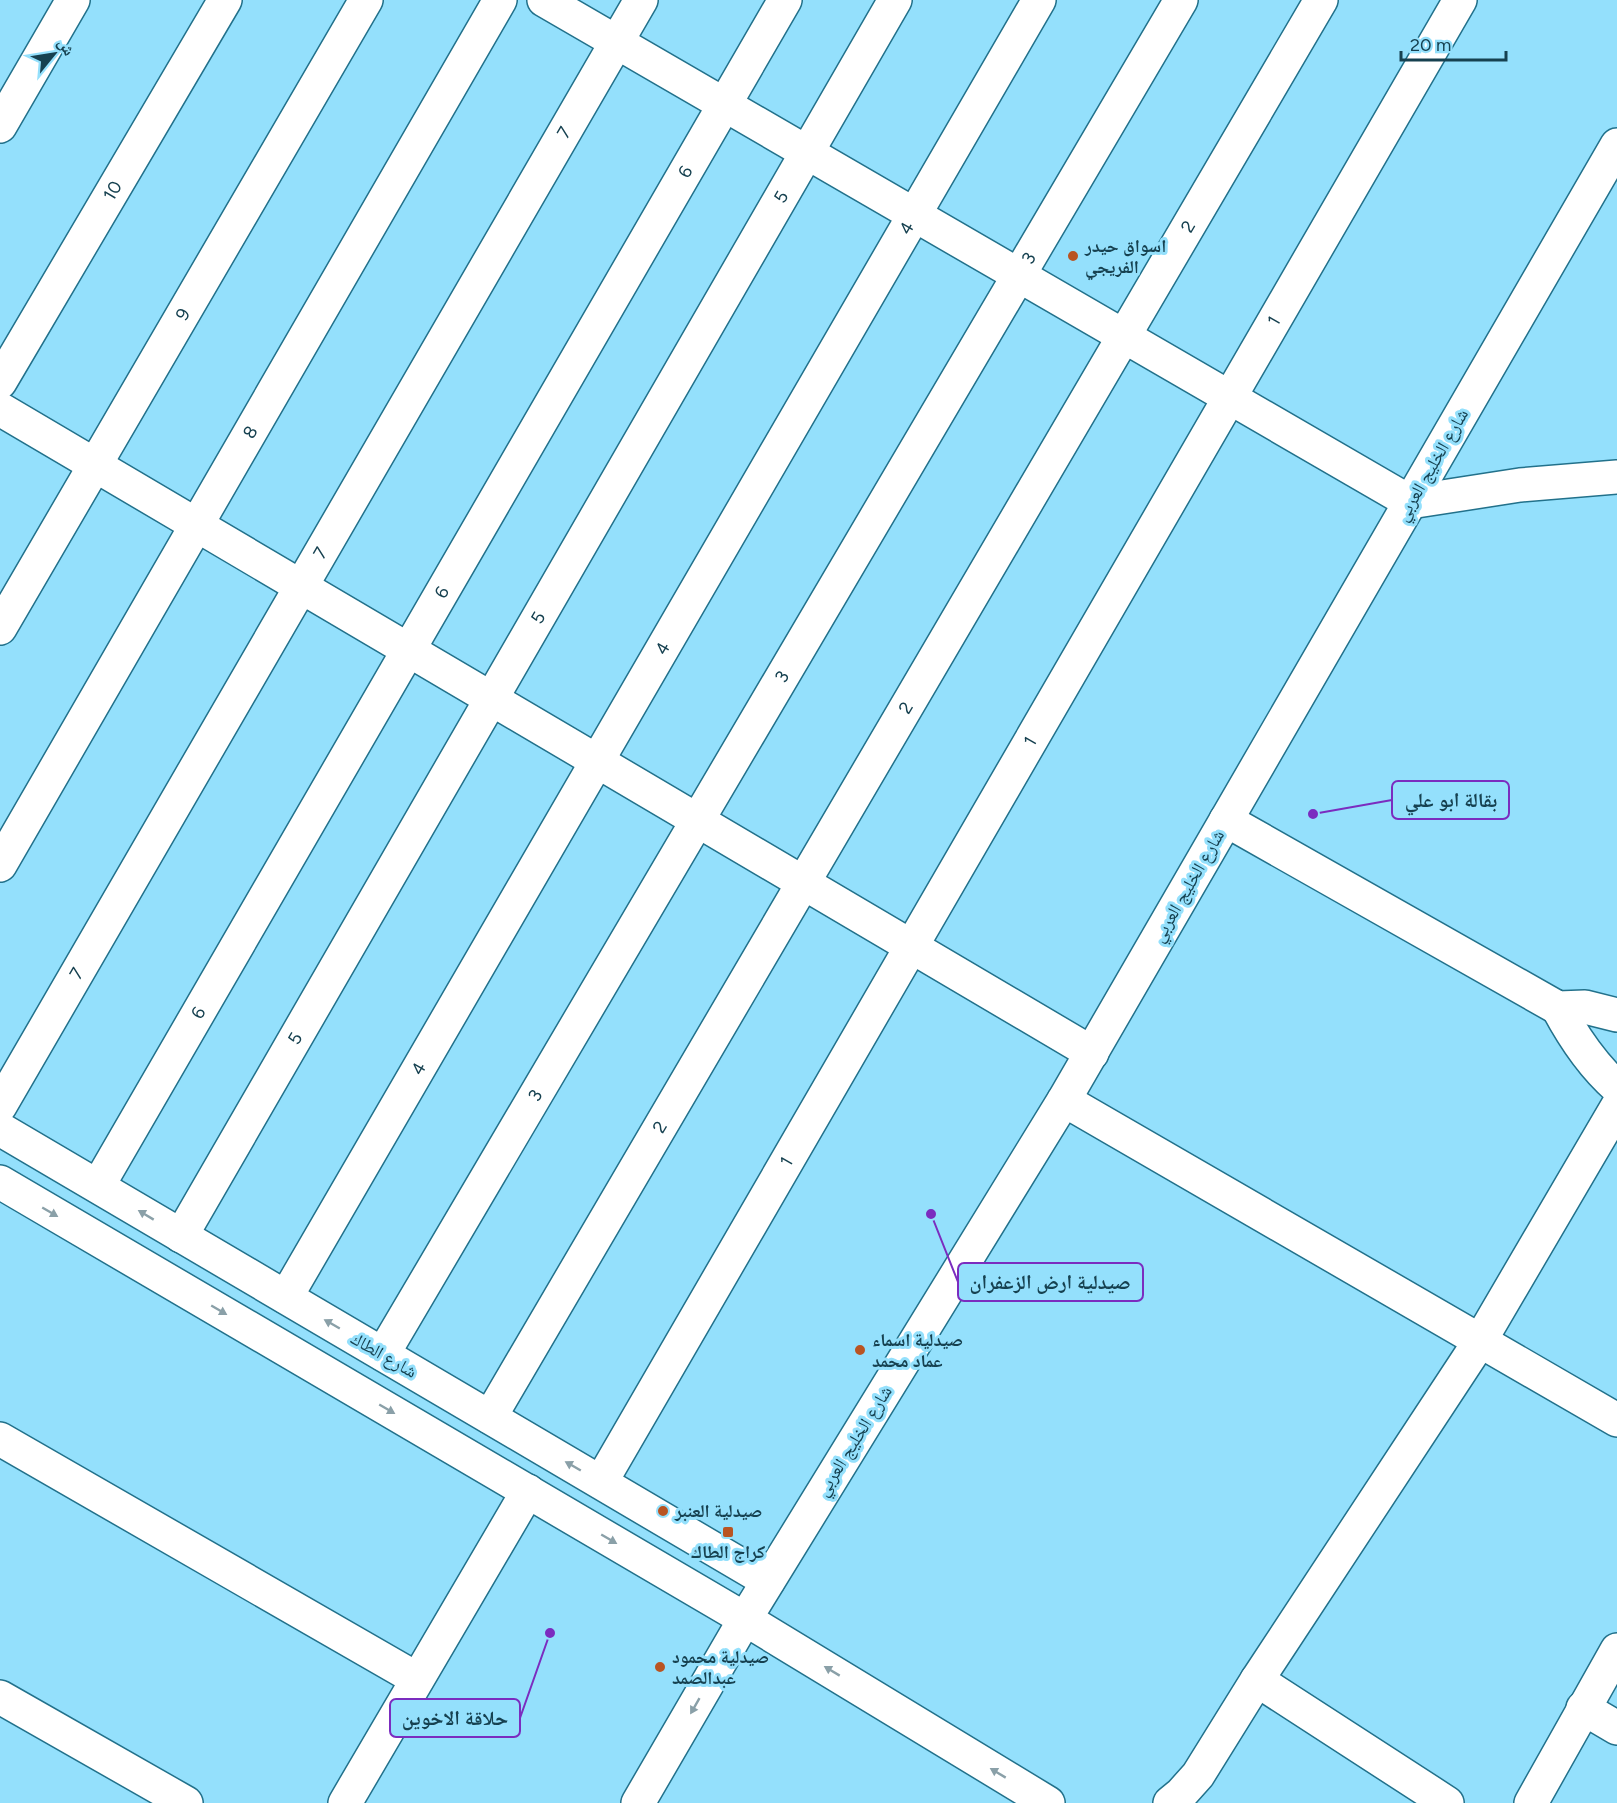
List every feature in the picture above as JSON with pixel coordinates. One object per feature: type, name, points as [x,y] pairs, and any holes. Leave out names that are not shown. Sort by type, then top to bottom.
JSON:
[{"type":"street","points":[[0,126],[73,0]]},
{"type":"street","name":"10","points":[[0,382],[225,0]]},
{"type":"street","name":"9","points":[[0,628],[366,0]]},
{"type":"street","name":"8","points":[[0,866],[500,0]]},
{"type":"street","points":[[544,0],[1410,502],[1520,485],[1617,477]]},
{"type":"street","name":"7","points":[[0,1106],[641,0]]},
{"type":"street","name":"6","points":[[98,1186],[410,651],[785,0]]},
{"type":"street","name":"5","points":[[181,1236],[895,0]]},
{"type":"street","name":"4","points":[[286,1297],[1039,0]]},
{"type":"street","name":"3","points":[[383,1354],[1181,0]]},
{"type":"street","name":"2","points":[[490,1417],[1321,0]]},
{"type":"street","name":"1","points":[[601,1482],[1461,0]]},
{"type":"street","name":"شارع الخليج العربي","points":[[638,1803],[768,1581],[1092,1053],[1617,145]]},
{"type":"street","points":[[0,409],[1092,1053]]},
{"type":"street","points":[[1227,820],[1558,1008],[1585,1007],[1617,1015]]},
{"type":"street","points":[[1558,1008],[1572,1034],[1589,1058],[1617,1088]]},
{"type":"street","points":[[1064,1100],[1617,1420]]},
{"type":"street","points":[[1170,1803],[1198,1775],[1257,1680],[1480,1341],[1617,1107]]},
{"type":"street","name":"شارع الطاك","points":[[0,1129],[768,1581]]},
{"type":"street","points":[[0,1182],[745,1619],[1048,1803]]},
{"type":"street","points":[[0,1438],[417,1679]]},
{"type":"street","points":[[345,1803],[528,1491]]},
{"type":"street","points":[[1531,1803],[1617,1650]]},
{"type":"street","points":[[1257,1680],[1447,1803]]},
{"type":"street","points":[[0,1697],[186,1803]]},
{"type":"street","points":[[1583,1708],[1617,1728]]},
{"type":"place","name":"اسواق حيدر الفريجي","points":[[1073,256]]},
{"type":"place","name":"بقالة ابو علي","points":[[1313,814]]},
{"type":"place","name":"صيدلية ارض الزعفران","points":[[931,1214]]},
{"type":"place","name":"صيدلية اسماء عماد محمد","points":[[860,1350]]},
{"type":"place","name":"صيدلية العنبر","points":[[663,1511]]},
{"type":"place","name":"كراج الطاك","points":[[728,1532]]},
{"type":"place","name":"حلاقة الاخوين","points":[[550,1633]]},
{"type":"place","name":"صيدلية محمود عبدالصمد","points":[[660,1667]]}]
